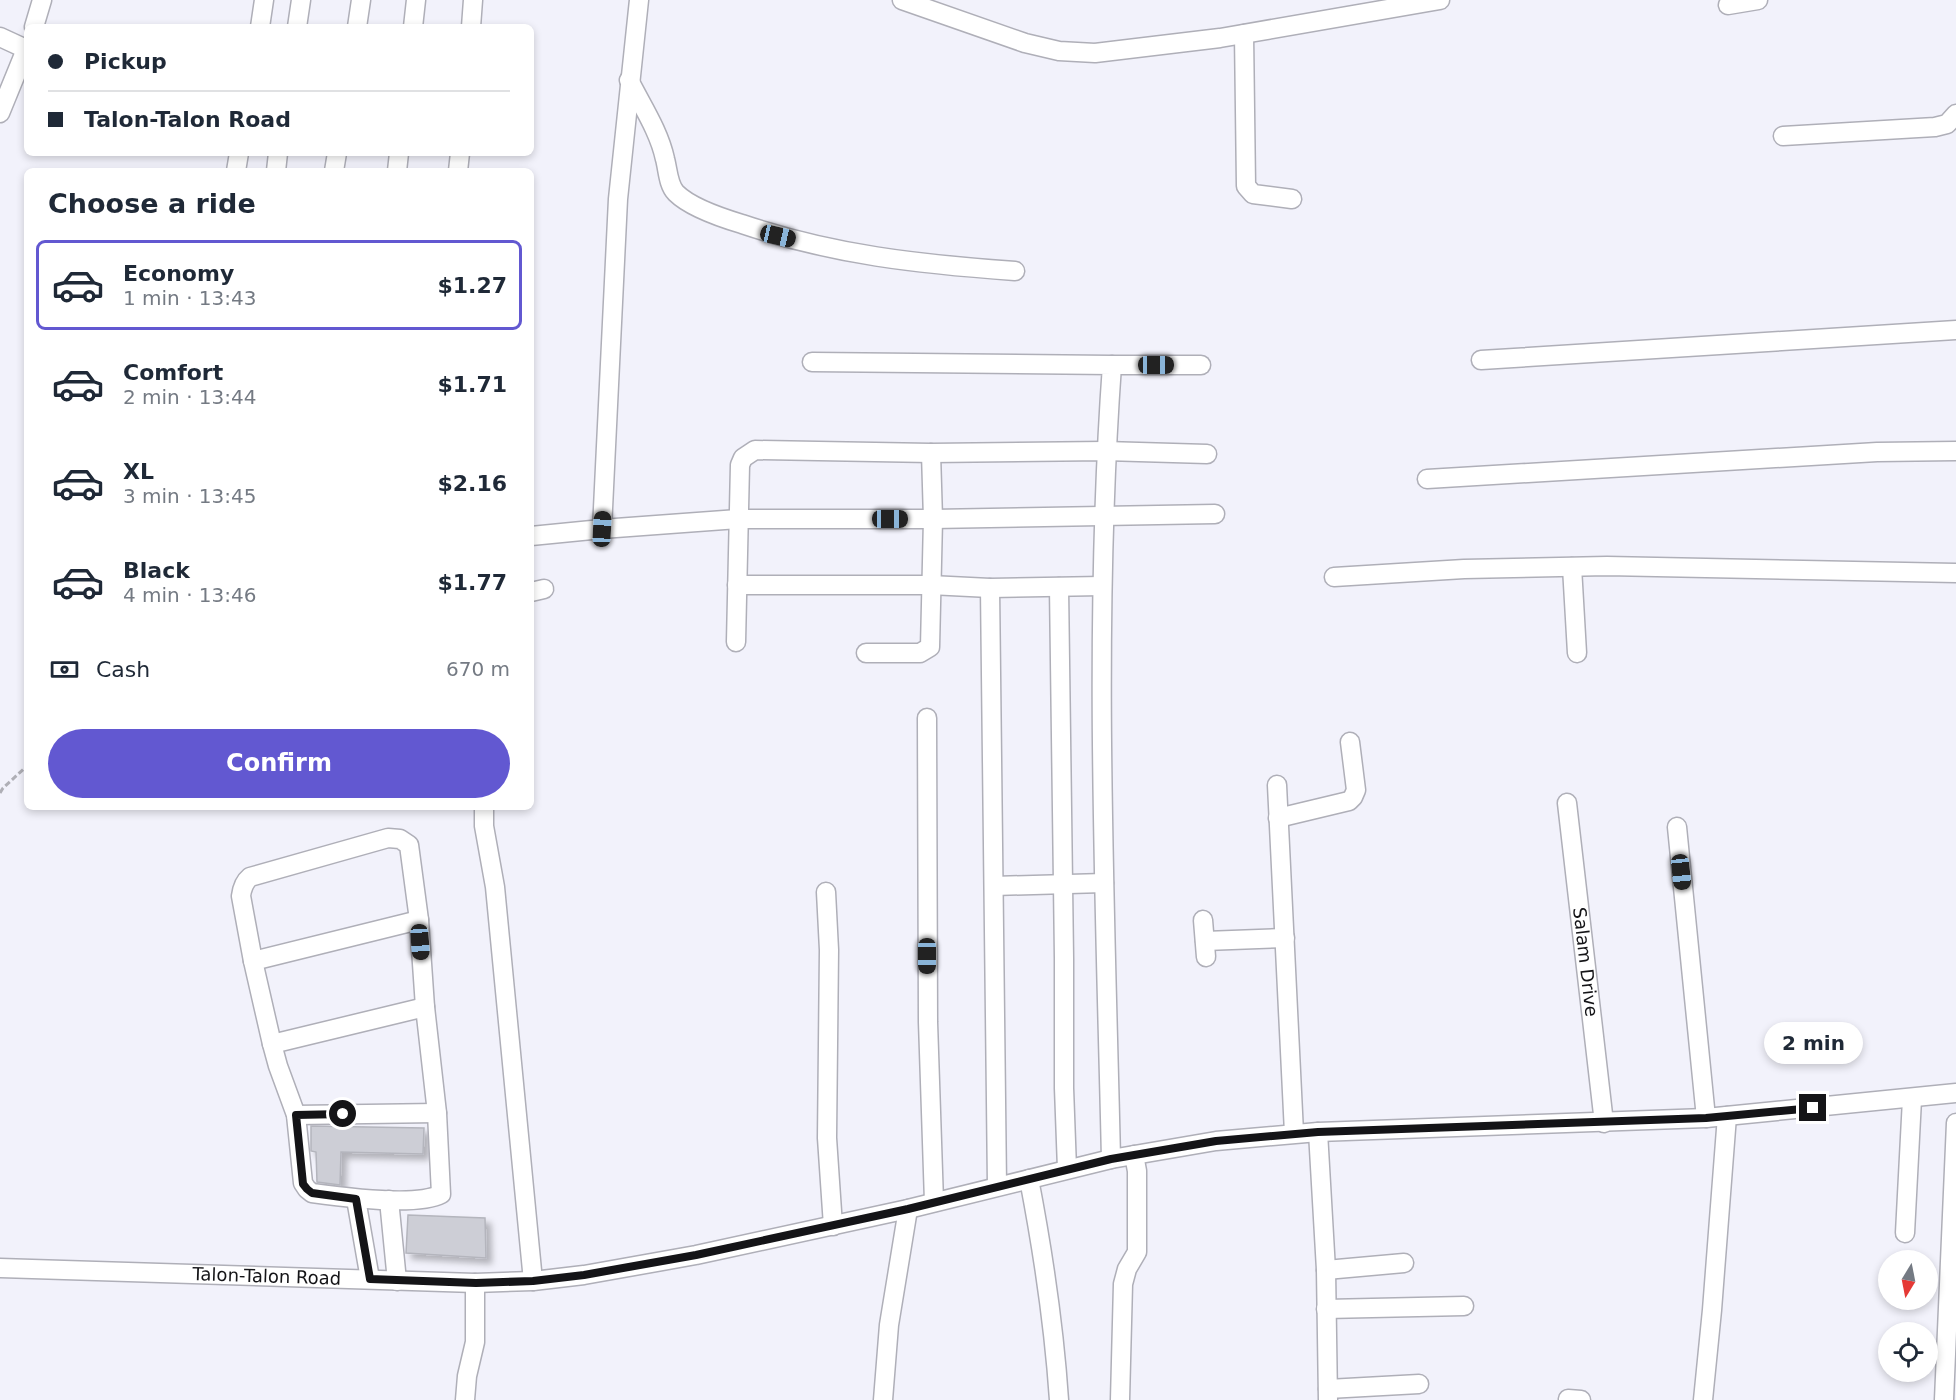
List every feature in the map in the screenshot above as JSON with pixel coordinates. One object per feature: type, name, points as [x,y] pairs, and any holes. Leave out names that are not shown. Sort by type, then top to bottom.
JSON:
[{"type":"street","points":[[35,24],[42,0]]},
{"type":"street","points":[[260,24],[264,0]]},
{"type":"street","points":[[297,24],[301,0]]},
{"type":"street","points":[[357,24],[361,0]]},
{"type":"street","points":[[413,24],[416,0]]},
{"type":"street","points":[[471,24],[473,0]]},
{"type":"street","points":[[602,529],[618,199],[639,0]]},
{"type":"street","points":[[902,0],[1025,43],[1059,51],[1106,52],[1244,34],[1440,0]]},
{"type":"street","points":[[1728,5],[1758,0]]},
{"type":"street","points":[[1244,34],[1246,186],[1253,194],[1292,199]]},
{"type":"street","points":[[0,37],[24,47]]},
{"type":"street","points":[[0,113],[24,55]]},
{"type":"street","points":[[629,80],[656,130],[675,192],[686,201],[721,218],[778,236],[848,253],[922,264],[1015,271]]},
{"type":"street","points":[[1783,136],[1935,128],[1947,123],[1956,114]]},
{"type":"street","points":[[1481,360],[1956,330]]},
{"type":"street","points":[[812,362],[1201,365]]},
{"type":"street","points":[[1111,1159],[1104,883],[1102,586],[1106,450],[1112,365]]},
{"type":"street","points":[[736,642],[740,465],[743,458],[755,450],[931,453],[1106,450],[1207,454]]},
{"type":"street","points":[[1427,479],[1877,452],[1956,451]]},
{"type":"street","points":[[866,653],[920,653],[930,647],[933,519],[931,453]]},
{"type":"street","points":[[534,536],[738,519],[933,519],[1215,514]]},
{"type":"street","points":[[1334,577],[1464,569],[1572,567],[1956,573]]},
{"type":"street","points":[[1572,567],[1577,653]]},
{"type":"street","points":[[736,585],[930,585],[990,588],[1102,586]]},
{"type":"street","points":[[1059,587],[1064,1088],[1067,1169]]},
{"type":"street","points":[[990,588],[997,1186]]},
{"type":"street","points":[[927,718],[928,1022],[934,1202]]},
{"type":"street","points":[[1278,818],[1349,801],[1353,797],[1356,790],[1350,742]]},
{"type":"street","points":[[1277,785],[1294,1133]]},
{"type":"street","name":"Salam Drive","points":[[1567,803],[1604,1123]]},
{"type":"street","points":[[484,810],[484,826],[495,887],[533,1281]]},
{"type":"street","points":[[1677,827],[1706,1118]]},
{"type":"street","points":[[387,838],[400,839],[409,845],[437,1113],[441,1194],[434,1198],[356,1199],[312,1193],[307,1189],[303,1184],[296,1115],[278,1066],[253,961],[241,896],[245,881],[250,877],[387,838]]},
{"type":"street","points":[[994,886],[1104,883]]},
{"type":"street","points":[[826,892],[829,950],[827,1138],[832,1226]]},
{"type":"street","points":[[253,961],[418,920]]},
{"type":"street","points":[[1203,920],[1205,949],[1285,938]]},
{"type":"street","points":[[272,1044],[425,1007]]},
{"type":"street","name":"Talon-Talon Road","points":[[0,1268],[476,1283],[533,1281],[584,1275],[696,1255],[908,1209],[1111,1159],[1216,1141],[1294,1133],[1706,1118],[1956,1093]]},
{"type":"street","points":[[1905,1233],[1912,1099]]},
{"type":"street","points":[[296,1115],[437,1113]]},
{"type":"street","points":[[1703,1400],[1727,1116]]},
{"type":"street","points":[[1944,1400],[1956,1123]]},
{"type":"street","points":[[1318,1132],[1326,1270],[1328,1394],[1419,1384]]},
{"type":"street","points":[[1120,1400],[1123,1284],[1127,1269],[1136,1256],[1138,1245],[1137,1172],[1134,1155]]},
{"type":"street","points":[[1029,1179],[1046,1271],[1056,1348],[1059,1400]]},
{"type":"street","points":[[356,1199],[370,1279]]},
{"type":"street","points":[[389,1200],[397,1281]]},
{"type":"street","points":[[883,1400],[889,1325],[908,1209]]},
{"type":"street","points":[[1326,1270],[1404,1263]]},
{"type":"street","points":[[465,1400],[467,1376],[476,1342],[476,1283]]},
{"type":"street","points":[[1326,1309],[1464,1306]]},
{"type":"path","points":[[0,793],[24,769]]},
{"type":"building","points":[[311,1126],[424,1128],[423,1154],[341,1152],[340,1185],[317,1182],[316,1152],[311,1151]]},
{"type":"building","points":[[408,1215],[485,1218],[486,1258],[406,1253]]},
{"type":"route","points":[[343,1114],[296,1115],[303,1184],[312,1193],[356,1199],[370,1279],[476,1283],[533,1281],[584,1275],[696,1255],[908,1209],[1111,1159],[1216,1141],[1294,1133],[1706,1118],[1813,1108]]}]
